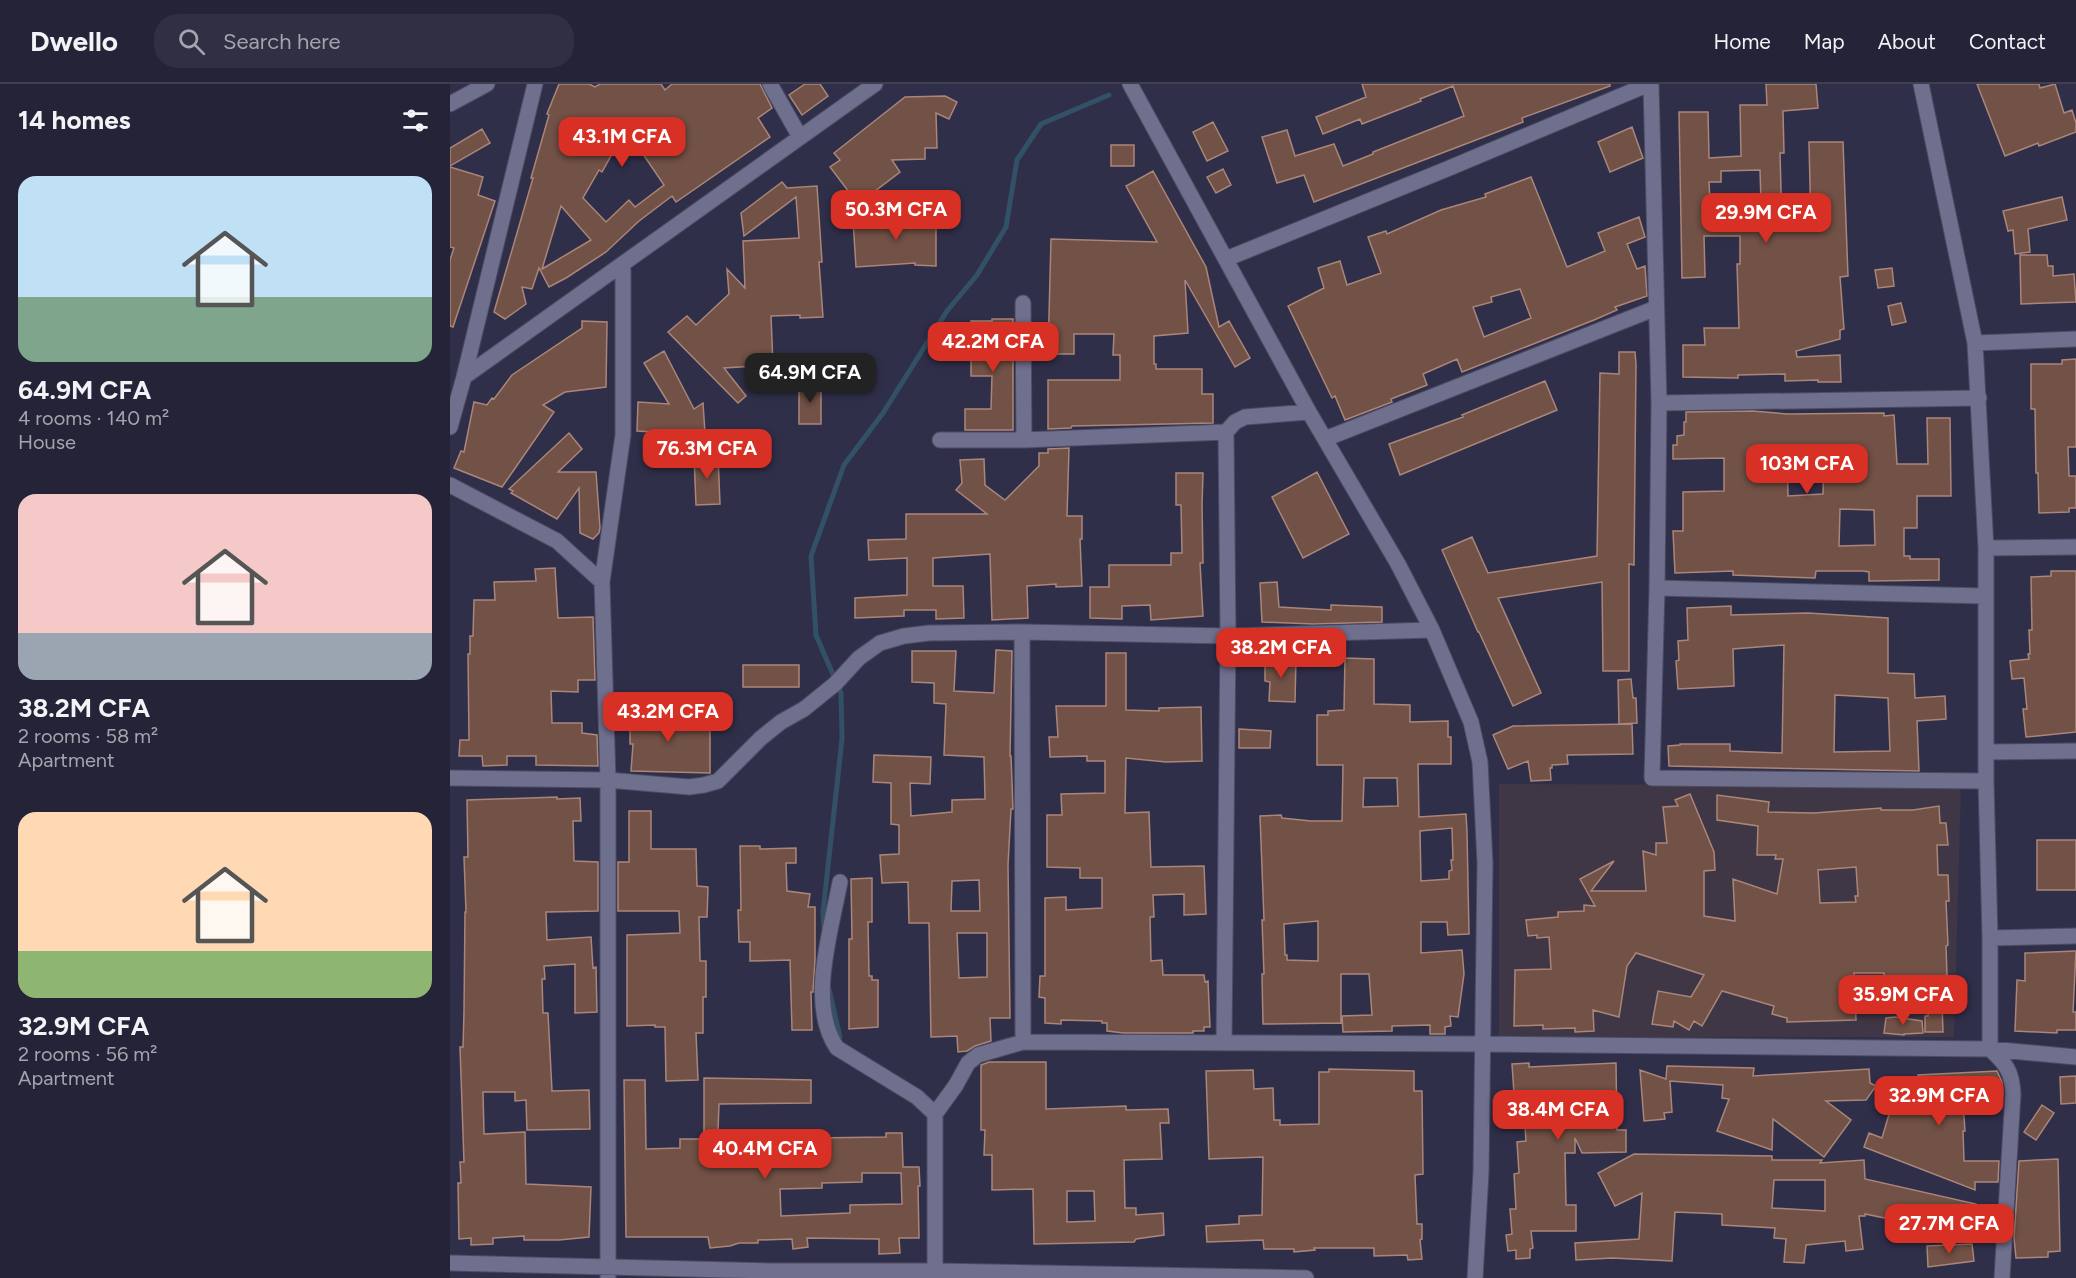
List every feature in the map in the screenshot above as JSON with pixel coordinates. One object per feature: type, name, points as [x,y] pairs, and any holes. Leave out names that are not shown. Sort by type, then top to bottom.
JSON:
[{"type":"street","points":[[450,104],[487,84]]},
{"type":"street","points":[[450,427],[535,84]]},
{"type":"street","points":[[770,84],[800,137]]},
{"type":"street","points":[[464,377],[875,84]]},
{"type":"street","points":[[1130,84],[1309,412],[1398,564],[1432,630],[1471,722],[1480,762],[1485,863],[1481,1172],[1475,1278]]},
{"type":"street","points":[[1226,259],[1650,84],[1659,404],[1652,778],[1986,781]]},
{"type":"street","points":[[1921,84],[1975,343],[1979,398],[1986,548],[1986,781],[1990,1049],[2004,1062],[2012,1076],[2013,1094],[2002,1278]]},
{"type":"street","points":[[608,1272],[608,780],[602,582],[623,435],[623,265]]},
{"type":"street","points":[[1023,303],[1024,440]]},
{"type":"street","points":[[1325,439],[1656,308]]},
{"type":"street","points":[[1975,343],[2076,339]]},
{"type":"street","points":[[1659,404],[1979,398]]},
{"type":"street","points":[[1224,1043],[1228,636],[1226,432],[1235,422],[1245,417],[1309,412]]},
{"type":"street","points":[[940,440],[1024,440],[1226,432]]},
{"type":"street","points":[[450,485],[557,541],[602,582]]},
{"type":"street","points":[[1986,548],[2076,547]]},
{"type":"street","points":[[1657,588],[1985,596]]},
{"type":"street","points":[[450,778],[608,780],[689,787],[718,781],[761,738],[781,722],[804,710],[835,684],[859,658],[880,643],[904,636],[929,633],[1022,632],[1228,636],[1432,630]]},
{"type":"street","points":[[1022,632],[1023,1042]]},
{"type":"street","points":[[1987,752],[2076,751]]},
{"type":"street","points":[[840,882],[822,978],[821,1003],[830,1038],[837,1048],[917,1097],[935,1114]]},
{"type":"street","points":[[1990,938],[2076,936]]},
{"type":"street","points":[[935,1275],[935,1114],[956,1085],[968,1063],[978,1055],[1023,1042],[1990,1049],[2076,1057]]},
{"type":"street","points":[[450,1263],[608,1272],[769,1275],[1306,1278]]},
{"type":"shaded area","points":[[1499,784],[1961,786],[1954,1037],[1499,1037]]},
{"type":"building","points":[[559,84],[589,84],[595,87],[600,84],[661,84],[665,90],[672,84],[760,84],[772,108],[758,118],[770,137],[676,202],[672,196],[639,221],[606,252],[566,278],[549,287],[539,268],[532,289],[522,287],[526,304],[505,319],[494,312],[533,178],[531,178],[549,115],[547,114]],"holes":[[[621,138],[637,154],[641,151],[664,185],[635,207],[629,200],[606,222],[583,198],[599,170],[602,172]],[[561,206],[591,240],[542,269]]]},
{"type":"building","points":[[805,84],[820,84],[828,96],[802,115],[789,95]]},
{"type":"building","points":[[1362,84],[1610,84],[1610,86],[1522,118],[1523,122],[1314,202],[1304,175],[1277,183],[1262,137],[1287,130],[1295,156],[1334,144],[1343,166],[1464,116],[1453,86],[1362,124],[1360,119],[1323,134],[1316,117],[1366,97]]},
{"type":"building","points":[[1766,84],[1816,84],[1818,108],[1783,111],[1784,153],[1780,153],[1782,228],[1811,228],[1809,142],[1843,142],[1848,276],[1840,277],[1844,329],[1840,330],[1840,339],[1796,351],[1797,357],[1840,355],[1841,382],[1785,381],[1785,374],[1738,375],[1738,378],[1683,377],[1683,345],[1705,345],[1704,328],[1739,328],[1737,264],[1740,264],[1740,236],[1704,236],[1705,277],[1682,278],[1679,112],[1708,112],[1709,158],[1741,156],[1740,105],[1767,105]],"holes":[[[1760,170],[1761,203],[1739,203],[1739,221],[1711,222],[1709,182],[1721,182],[1721,171]]]},
{"type":"building","points":[[1977,84],[2039,84],[2040,88],[2055,84],[2064,113],[2072,110],[2076,132],[2005,156]]},
{"type":"building","points":[[945,96],[957,102],[949,119],[936,113],[937,148],[925,148],[925,159],[892,160],[900,172],[858,204],[830,167],[840,160],[834,153],[905,97]]},
{"type":"building","points":[[1213,122],[1228,151],[1207,161],[1193,132]]},
{"type":"building","points":[[1632,127],[1643,158],[1610,172],[1598,142]]},
{"type":"building","points":[[482,129],[490,143],[450,166],[450,148]]},
{"type":"building","points":[[1111,145],[1134,145],[1134,166],[1111,166]]},
{"type":"building","points":[[450,167],[483,177],[478,195],[495,201],[453,327],[450,326],[450,260],[454,248],[450,247]]},
{"type":"building","points":[[1223,169],[1231,185],[1216,193],[1207,177]]},
{"type":"building","points":[[1153,171],[1206,267],[1219,327],[1229,321],[1250,358],[1235,367],[1185,280],[1188,333],[1154,336],[1154,364],[1156,364],[1156,369],[1202,369],[1202,394],[1213,394],[1213,423],[1072,426],[1071,428],[1048,429],[1048,380],[1120,380],[1120,355],[1113,355],[1114,334],[1074,334],[1074,354],[1048,354],[1051,239],[1157,242],[1126,186]]},
{"type":"building","points":[[1531,177],[1567,267],[1605,251],[1598,233],[1639,217],[1645,237],[1627,244],[1637,269],[1645,266],[1647,296],[1615,307],[1617,310],[1594,320],[1462,372],[1457,359],[1423,374],[1427,385],[1391,399],[1392,402],[1345,420],[1288,306],[1324,288],[1318,268],[1340,261],[1347,285],[1381,273],[1368,237],[1386,231],[1387,234],[1441,210],[1486,197],[1485,194]],"holes":[[[1520,289],[1531,318],[1484,337],[1473,307],[1492,302],[1491,297]]]},
{"type":"building","points":[[782,182],[787,188],[817,186],[823,317],[771,316],[773,365],[724,368],[746,396],[738,403],[668,332],[687,316],[696,325],[729,294],[727,269],[745,288],[743,241],[799,238],[796,197],[744,236],[741,213]]},
{"type":"building","points":[[2062,197],[2067,220],[2028,229],[2030,252],[2015,254],[2013,230],[2008,231],[2003,211]]},
{"type":"building","points":[[914,212],[936,213],[936,266],[915,265],[915,263],[856,267],[853,220],[918,217]]},
{"type":"building","points":[[2020,255],[2047,255],[2048,266],[2053,266],[2053,276],[2074,274],[2076,302],[2021,304]]},
{"type":"building","points":[[1892,268],[1894,286],[1878,288],[1875,270]]},
{"type":"building","points":[[1901,303],[1906,322],[1892,325],[1888,306]]},
{"type":"building","points":[[992,319],[1013,319],[1013,430],[965,430],[965,409],[991,409],[992,376],[971,376],[971,321],[992,321]]},
{"type":"building","points":[[582,321],[607,322],[606,387],[565,392],[543,405],[554,412],[502,487],[454,468],[461,451],[464,452],[474,402],[487,405],[512,375],[582,328]]},
{"type":"building","points":[[664,351],[694,409],[703,403],[705,433],[670,435],[670,433],[637,431],[638,402],[669,404],[644,363]]},
{"type":"building","points":[[1619,352],[1635,352],[1636,364],[1634,565],[1629,564],[1629,671],[1603,671],[1602,582],[1498,598],[1541,693],[1513,706],[1442,550],[1472,537],[1488,573],[1597,556],[1600,373],[1619,374]]},
{"type":"building","points":[[2076,359],[2076,447],[2068,447],[2069,476],[2076,476],[2076,508],[2069,508],[2069,512],[2039,513],[2035,409],[2031,409],[2031,364],[2062,364],[2062,360]]},
{"type":"building","points":[[1545,381],[1557,410],[1400,475],[1389,444],[1463,417],[1462,415]]},
{"type":"building","points":[[799,384],[821,384],[821,424],[799,424]]},
{"type":"building","points":[[1753,411],[1788,414],[1884,413],[1884,416],[1894,415],[1897,464],[1928,464],[1927,418],[1950,418],[1951,496],[1917,496],[1917,528],[1904,528],[1904,556],[1910,556],[1910,559],[1939,559],[1939,580],[1869,581],[1869,572],[1863,571],[1816,571],[1815,578],[1733,575],[1733,571],[1675,573],[1673,531],[1683,531],[1683,492],[1724,491],[1724,458],[1673,459],[1673,445],[1677,445],[1677,436],[1684,435],[1686,412]],"holes":[[[1787,447],[1824,447],[1823,494],[1788,496]],[[1840,509],[1874,510],[1875,545],[1839,546]]]},
{"type":"building","points":[[569,433],[582,449],[558,472],[596,472],[600,528],[599,533],[593,539],[580,533],[579,488],[557,519],[511,493],[513,491],[509,489]]},
{"type":"building","points":[[1069,448],[1067,516],[1082,516],[1082,539],[1080,539],[1082,586],[1056,587],[1056,584],[1027,586],[1028,618],[992,620],[990,554],[933,558],[933,586],[963,586],[964,618],[936,619],[936,610],[904,610],[904,616],[855,618],[855,598],[907,595],[907,558],[869,560],[868,540],[906,539],[906,514],[987,514],[956,490],[962,483],[960,460],[984,459],[985,485],[1005,500],[1039,466],[1039,453],[1048,453],[1048,449]]},
{"type":"building","points":[[718,455],[720,504],[696,505],[694,456]]},
{"type":"building","points":[[1317,472],[1349,534],[1303,558],[1272,497]]},
{"type":"building","points":[[1176,473],[1203,473],[1203,563],[1200,563],[1203,616],[1151,620],[1150,605],[1122,606],[1122,619],[1090,618],[1090,587],[1109,587],[1109,565],[1171,565],[1171,553],[1182,553],[1181,505],[1176,505]]},
{"type":"building","points":[[555,568],[558,618],[593,617],[595,680],[578,680],[578,692],[551,691],[552,723],[582,723],[582,733],[597,735],[598,766],[536,765],[536,756],[507,756],[507,765],[483,766],[482,756],[459,756],[460,740],[469,740],[468,654],[470,654],[470,636],[473,636],[474,600],[495,600],[494,582],[536,581],[535,569]]},
{"type":"building","points":[[2051,571],[2076,571],[2076,732],[2026,737],[2023,709],[2027,709],[2024,678],[2012,679],[2010,661],[2029,659],[2029,630],[2032,630],[2031,577],[2051,576]]},
{"type":"building","points":[[1277,582],[1279,607],[1331,610],[1331,605],[1382,607],[1382,622],[1313,624],[1262,622],[1260,583]]},
{"type":"building","points":[[1731,606],[1731,615],[1808,613],[1888,618],[1888,673],[1914,674],[1915,698],[1945,696],[1946,719],[1917,721],[1919,771],[1669,766],[1668,746],[1680,744],[1730,744],[1730,751],[1782,753],[1784,645],[1733,649],[1734,686],[1678,689],[1676,661],[1679,660],[1678,641],[1688,640],[1687,608]],"holes":[[[1835,695],[1888,698],[1890,751],[1834,752]]]},
{"type":"building","points":[[996,650],[1012,651],[1010,756],[1013,809],[1011,809],[1008,865],[1010,1018],[990,1018],[991,1041],[967,1051],[958,1052],[957,1036],[931,1037],[929,923],[909,923],[908,882],[882,883],[880,855],[899,854],[899,825],[891,824],[891,783],[873,782],[874,755],[931,757],[930,784],[910,783],[911,816],[952,812],[952,800],[985,799],[984,757],[944,755],[946,704],[934,703],[934,683],[912,682],[912,651],[956,651],[954,691],[994,693]],"holes":[[[979,880],[980,911],[951,911],[952,881]],[[957,933],[987,933],[987,977],[959,978]]]},
{"type":"building","points":[[1106,653],[1126,653],[1126,710],[1159,711],[1159,708],[1201,707],[1202,761],[1166,762],[1126,758],[1125,813],[1149,812],[1151,867],[1204,866],[1206,914],[1184,915],[1184,894],[1153,895],[1154,917],[1150,917],[1151,961],[1162,960],[1163,975],[1204,975],[1205,982],[1208,981],[1210,1027],[1204,1027],[1204,1031],[1124,1033],[1107,1031],[1107,1023],[1102,1023],[1102,1021],[1061,1020],[1061,1024],[1045,1023],[1045,998],[1039,997],[1040,976],[1045,976],[1045,898],[1066,897],[1066,910],[1102,908],[1102,878],[1080,878],[1080,868],[1047,867],[1047,815],[1062,815],[1061,794],[1105,793],[1105,761],[1087,761],[1087,756],[1050,757],[1049,737],[1058,737],[1056,706],[1106,706]]},
{"type":"building","points":[[1265,657],[1296,658],[1295,702],[1269,701],[1270,682],[1265,681]]},
{"type":"building","points":[[1345,658],[1374,659],[1374,704],[1410,705],[1410,722],[1448,721],[1448,737],[1451,737],[1451,764],[1418,764],[1419,817],[1466,814],[1469,934],[1448,935],[1447,922],[1421,922],[1421,953],[1462,950],[1464,974],[1458,1017],[1450,1016],[1451,1026],[1445,1027],[1445,1034],[1430,1034],[1430,1025],[1392,1026],[1392,1031],[1343,1032],[1342,1016],[1372,1015],[1369,974],[1341,974],[1341,1023],[1263,1024],[1262,920],[1264,920],[1260,816],[1281,815],[1282,818],[1311,821],[1342,821],[1343,765],[1317,765],[1317,715],[1328,715],[1328,711],[1344,710]],"holes":[[[1364,778],[1397,778],[1398,806],[1363,807]],[[1452,828],[1453,860],[1451,860],[1452,870],[1449,871],[1449,879],[1421,881],[1420,831]],[[1318,921],[1318,961],[1287,960],[1284,924]]]},
{"type":"building","points":[[743,665],[799,665],[799,687],[743,687]]},
{"type":"building","points":[[1631,679],[1633,698],[1636,698],[1637,723],[1619,724],[1618,680]]},
{"type":"building","points":[[634,703],[667,706],[666,723],[710,723],[710,773],[631,771],[633,744],[630,744],[630,720],[633,720]]},
{"type":"building","points":[[1632,724],[1633,754],[1567,755],[1568,764],[1552,765],[1550,768],[1551,780],[1531,781],[1528,761],[1508,769],[1493,735],[1513,726]]},
{"type":"building","points":[[1239,729],[1271,731],[1270,748],[1239,748]]},
{"type":"building","points":[[1690,794],[1714,852],[1715,870],[1704,871],[1704,916],[1735,921],[1733,879],[1777,894],[1783,859],[1775,859],[1776,855],[1757,855],[1758,826],[1717,820],[1717,795],[1769,802],[1768,812],[1814,813],[1881,808],[1881,810],[1913,810],[1939,806],[1940,823],[1946,823],[1948,845],[1937,845],[1938,875],[1948,875],[1949,901],[1946,901],[1948,945],[1946,946],[1947,975],[1943,976],[1945,1003],[1942,1003],[1943,1032],[1925,1032],[1925,1016],[1928,1016],[1928,980],[1918,981],[1918,977],[1884,979],[1884,973],[1854,973],[1856,1020],[1787,1022],[1787,1018],[1772,1014],[1774,1006],[1722,991],[1702,1026],[1694,1021],[1689,1030],[1674,1021],[1673,1027],[1652,1024],[1658,991],[1691,997],[1704,975],[1636,953],[1627,966],[1619,1017],[1593,1010],[1594,1031],[1575,1032],[1575,1028],[1543,1029],[1543,1025],[1514,1026],[1515,970],[1551,969],[1549,937],[1528,936],[1526,920],[1558,917],[1558,912],[1584,911],[1584,905],[1595,906],[1580,879],[1614,861],[1591,891],[1646,891],[1643,851],[1656,855],[1656,843],[1667,843],[1663,807],[1678,806],[1675,800]],"holes":[[[1856,867],[1858,896],[1855,896],[1856,902],[1820,903],[1818,870]]]},
{"type":"building","points":[[557,797],[557,799],[580,798],[581,821],[573,821],[574,861],[598,862],[598,911],[546,912],[547,940],[591,937],[593,968],[596,967],[597,1012],[575,1013],[575,964],[544,966],[543,1013],[548,1013],[552,1091],[589,1090],[590,1129],[527,1130],[526,1100],[515,1101],[515,1092],[483,1092],[484,1134],[525,1132],[526,1184],[591,1187],[589,1237],[559,1240],[524,1240],[524,1236],[493,1238],[493,1244],[471,1245],[471,1238],[459,1239],[458,1183],[461,1183],[460,1162],[464,1162],[460,1047],[463,1047],[464,1012],[466,912],[464,857],[468,857],[467,800]]},
{"type":"building","points":[[629,811],[651,811],[651,849],[696,849],[697,886],[708,887],[707,917],[699,917],[700,961],[706,961],[706,997],[703,997],[703,1033],[696,1033],[698,1080],[666,1081],[665,1027],[627,1026],[627,935],[680,933],[679,911],[618,911],[618,862],[629,862]]},
{"type":"building","points":[[2037,840],[2076,840],[2076,890],[2037,890]]},
{"type":"building","points":[[740,846],[760,846],[760,849],[796,848],[796,863],[786,863],[787,891],[810,894],[808,907],[815,907],[815,960],[813,992],[811,992],[812,1030],[792,1030],[790,960],[750,961],[750,942],[739,942]]},
{"type":"building","points":[[872,878],[872,922],[868,922],[869,976],[872,976],[872,980],[878,980],[878,1027],[849,1029],[851,879]]},
{"type":"building","points":[[2076,951],[2073,1012],[2076,1012],[2076,1030],[2057,1030],[2057,1033],[2015,1031],[2017,980],[2025,981],[2025,953]]},
{"type":"building","points":[[1886,1018],[1922,1021],[1923,1033],[1904,1035],[1884,1033]]},
{"type":"building","points":[[989,1062],[1046,1062],[1046,1109],[1126,1106],[1126,1110],[1168,1109],[1169,1123],[1160,1123],[1162,1159],[1124,1160],[1125,1208],[1136,1208],[1136,1215],[1163,1213],[1164,1235],[1136,1239],[1134,1242],[1034,1244],[1033,1189],[992,1190],[992,1155],[984,1155],[985,1130],[981,1130],[981,1065]],"holes":[[[1067,1191],[1094,1191],[1095,1221],[1067,1222]]]},
{"type":"building","points":[[1529,1063],[1529,1067],[1616,1063],[1617,1130],[1626,1130],[1626,1152],[1582,1153],[1575,1138],[1575,1153],[1565,1153],[1566,1205],[1576,1205],[1576,1231],[1531,1231],[1533,1248],[1530,1249],[1530,1258],[1516,1259],[1516,1250],[1508,1251],[1506,1235],[1512,1234],[1510,1209],[1516,1209],[1514,1174],[1519,1173],[1517,1142],[1526,1141],[1524,1112],[1521,1113],[1521,1103],[1516,1103],[1516,1093],[1514,1093],[1512,1064]]},
{"type":"building","points":[[1667,1066],[1754,1068],[1753,1076],[1869,1069],[1870,1083],[1876,1086],[1866,1100],[1826,1101],[1851,1120],[1824,1157],[1773,1119],[1772,1150],[1717,1131],[1729,1099],[1722,1098],[1723,1085],[1670,1081],[1672,1112],[1664,1113],[1665,1119],[1644,1121],[1640,1070],[1666,1079]]},
{"type":"building","points":[[1329,1069],[1414,1071],[1414,1091],[1422,1091],[1423,1174],[1415,1175],[1417,1224],[1422,1224],[1422,1239],[1420,1240],[1422,1259],[1408,1260],[1407,1255],[1374,1256],[1374,1248],[1314,1248],[1315,1250],[1294,1252],[1294,1249],[1264,1249],[1263,1240],[1207,1242],[1206,1226],[1239,1224],[1239,1216],[1262,1215],[1263,1157],[1209,1159],[1206,1071],[1253,1070],[1254,1089],[1273,1088],[1274,1120],[1280,1120],[1280,1125],[1319,1124],[1319,1072],[1329,1072]]},
{"type":"building","points":[[1997,1071],[2002,1082],[2003,1096],[1965,1098],[1963,1101],[1965,1131],[1963,1131],[1964,1161],[1999,1161],[1998,1182],[1975,1182],[1975,1190],[1864,1147],[1869,1133],[1882,1138],[1895,1094],[1917,1104],[1918,1075]]},
{"type":"building","points":[[2076,1076],[2076,1103],[2061,1104],[2060,1077]]},
{"type":"building","points":[[704,1078],[811,1080],[811,1103],[719,1104],[718,1131],[759,1132],[758,1162],[812,1161],[812,1138],[886,1137],[886,1133],[902,1133],[903,1167],[919,1167],[919,1238],[899,1238],[900,1253],[879,1254],[879,1239],[807,1238],[808,1247],[793,1249],[792,1239],[758,1240],[758,1243],[739,1243],[710,1248],[708,1237],[626,1237],[624,1080],[645,1080],[646,1149],[680,1148],[680,1139],[704,1139]],"holes":[[[862,1173],[901,1173],[902,1204],[850,1205],[850,1213],[781,1216],[780,1189],[822,1188],[822,1183],[862,1182]]]},
{"type":"building","points":[[2042,1105],[2054,1113],[2036,1140],[2024,1132]]},
{"type":"building","points":[[1634,1154],[1772,1156],[1772,1160],[1822,1160],[1820,1163],[1864,1160],[1865,1179],[1976,1204],[1976,1213],[1996,1213],[1995,1239],[1865,1214],[1865,1216],[1859,1216],[1863,1249],[1846,1251],[1845,1241],[1806,1245],[1804,1263],[1784,1262],[1786,1239],[1774,1238],[1775,1228],[1722,1225],[1722,1214],[1675,1212],[1672,1261],[1612,1258],[1576,1260],[1575,1243],[1639,1239],[1642,1193],[1615,1206],[1598,1173]],"holes":[[[1774,1180],[1825,1180],[1825,1211],[1772,1208]]]},
{"type":"building","points":[[2058,1159],[2060,1251],[2048,1252],[2048,1257],[2016,1258],[2014,1238],[2019,1161]]},
{"type":"building","points":[[1972,1244],[1974,1261],[1928,1267],[1927,1246]]},
{"type":"waterway","points":[[824,929],[823,912],[842,739],[841,693],[816,635],[811,556],[844,465],[883,413],[947,311],[977,275],[1006,227],[1017,160],[1041,124],[1109,95]]},
{"type":"waterway","points":[[829,989],[840,1037]]}]
